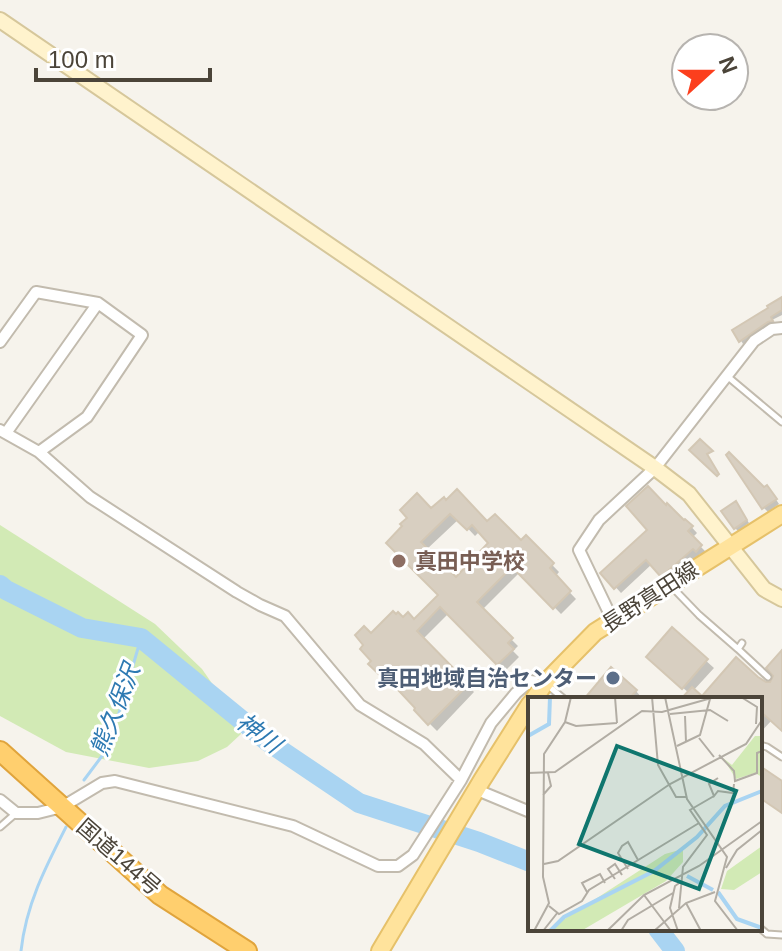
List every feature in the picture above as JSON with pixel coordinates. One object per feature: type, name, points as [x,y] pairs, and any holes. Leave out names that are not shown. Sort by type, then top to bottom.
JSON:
[{"type":"highway","name":"国道144号","points":[[0,751],[160,895],[247,951]]},
{"type":"main road","name":"長野真田線","points":[[535,697],[595,632],[782,514]]},
{"type":"main road","points":[[380,951],[528,707]]},
{"type":"street","points":[[0,20],[655,468],[689,494],[764,589],[782,599]]},
{"type":"street","points":[[1,338],[36,292],[98,303],[142,335],[87,417],[39,452]]},
{"type":"street","points":[[98,303],[3,432],[39,452],[90,497],[237,592],[285,616],[360,705],[424,744],[461,780]]},
{"type":"street","points":[[613,621],[579,550],[599,520],[655,468],[754,341],[772,329],[782,328]]},
{"type":"street","points":[[0,800],[16,813],[38,813],[62,807],[102,783],[115,781],[293,826],[378,866],[398,866],[413,855],[504,705],[530,681],[545,683]]},
{"type":"street","points":[[478,793],[528,811]]},
{"type":"lane","points":[[727,375],[782,422]]},
{"type":"lane","points":[[669,585],[699,615],[740,646],[768,677]]},
{"type":"lane","points":[[545,683],[562,697]]},
{"type":"lane","points":[[762,746],[782,757]]},
{"type":"lane","points":[[0,827],[16,813]]},
{"type":"lane","points":[[762,930],[767,934],[782,935]]},
{"type":"green space","points":[[0,525],[155,624],[202,669],[236,718],[241,734],[227,747],[198,761],[149,768],[66,752],[0,716]]},
{"type":"building","points":[[782,297],[782,310],[771,317],[773,321],[739,342],[732,330]]},
{"type":"building","points":[[700,439],[713,451],[707,454],[719,474],[717,476],[689,450]]},
{"type":"building","points":[[729,452],[764,487],[767,485],[777,499],[762,509],[726,455]]},
{"type":"building","points":[[648,486],[693,526],[688,531],[702,545],[661,577],[646,560],[614,589],[600,573],[647,530],[626,506]]},
{"type":"building","points":[[457,489],[487,521],[495,514],[521,540],[526,535],[554,563],[550,568],[571,591],[553,609],[512,567],[477,602],[513,638],[508,643],[514,649],[497,665],[440,607],[417,631],[469,684],[428,725],[385,676],[383,678],[368,664],[371,661],[360,649],[363,645],[355,635],[364,626],[371,633],[393,611],[403,617],[408,612],[414,619],[438,595],[386,543],[407,518],[400,510],[417,493],[431,508],[444,497],[446,500]],"holes":[[[450,514],[467,530],[472,525],[488,543],[456,577],[421,542]]]},
{"type":"building","points":[[736,501],[747,520],[734,529],[721,511]]},
{"type":"building","points":[[672,627],[708,659],[682,689],[646,657]]},
{"type":"building","points":[[782,650],[782,731],[762,713],[762,697],[683,697],[692,687],[702,696],[736,657],[758,677],[770,682],[773,676],[766,668]]},
{"type":"building","name":"真田地域自治センター","points":[[611,667],[637,690],[631,697],[586,697]]},
{"type":"building","points":[[762,767],[782,781],[782,813],[762,799]]},
{"type":"waterway","name":"神川","points":[[0,585],[82,628],[141,638],[267,741],[359,803],[528,861]]},
{"type":"waterway","name":"熊久保沢","points":[[84,780],[105,752],[141,638]]},
{"type":"waterway","name":"熊久保沢","points":[[21,951],[32,902],[66,827]]},
{"type":"waterway","name":"神川","points":[[660,931],[675,951]]},
{"type":"place","name":"真田中学校","points":[[399,561]]},
{"type":"place","name":"真田地域自治センター","points":[[613,678]]}]
